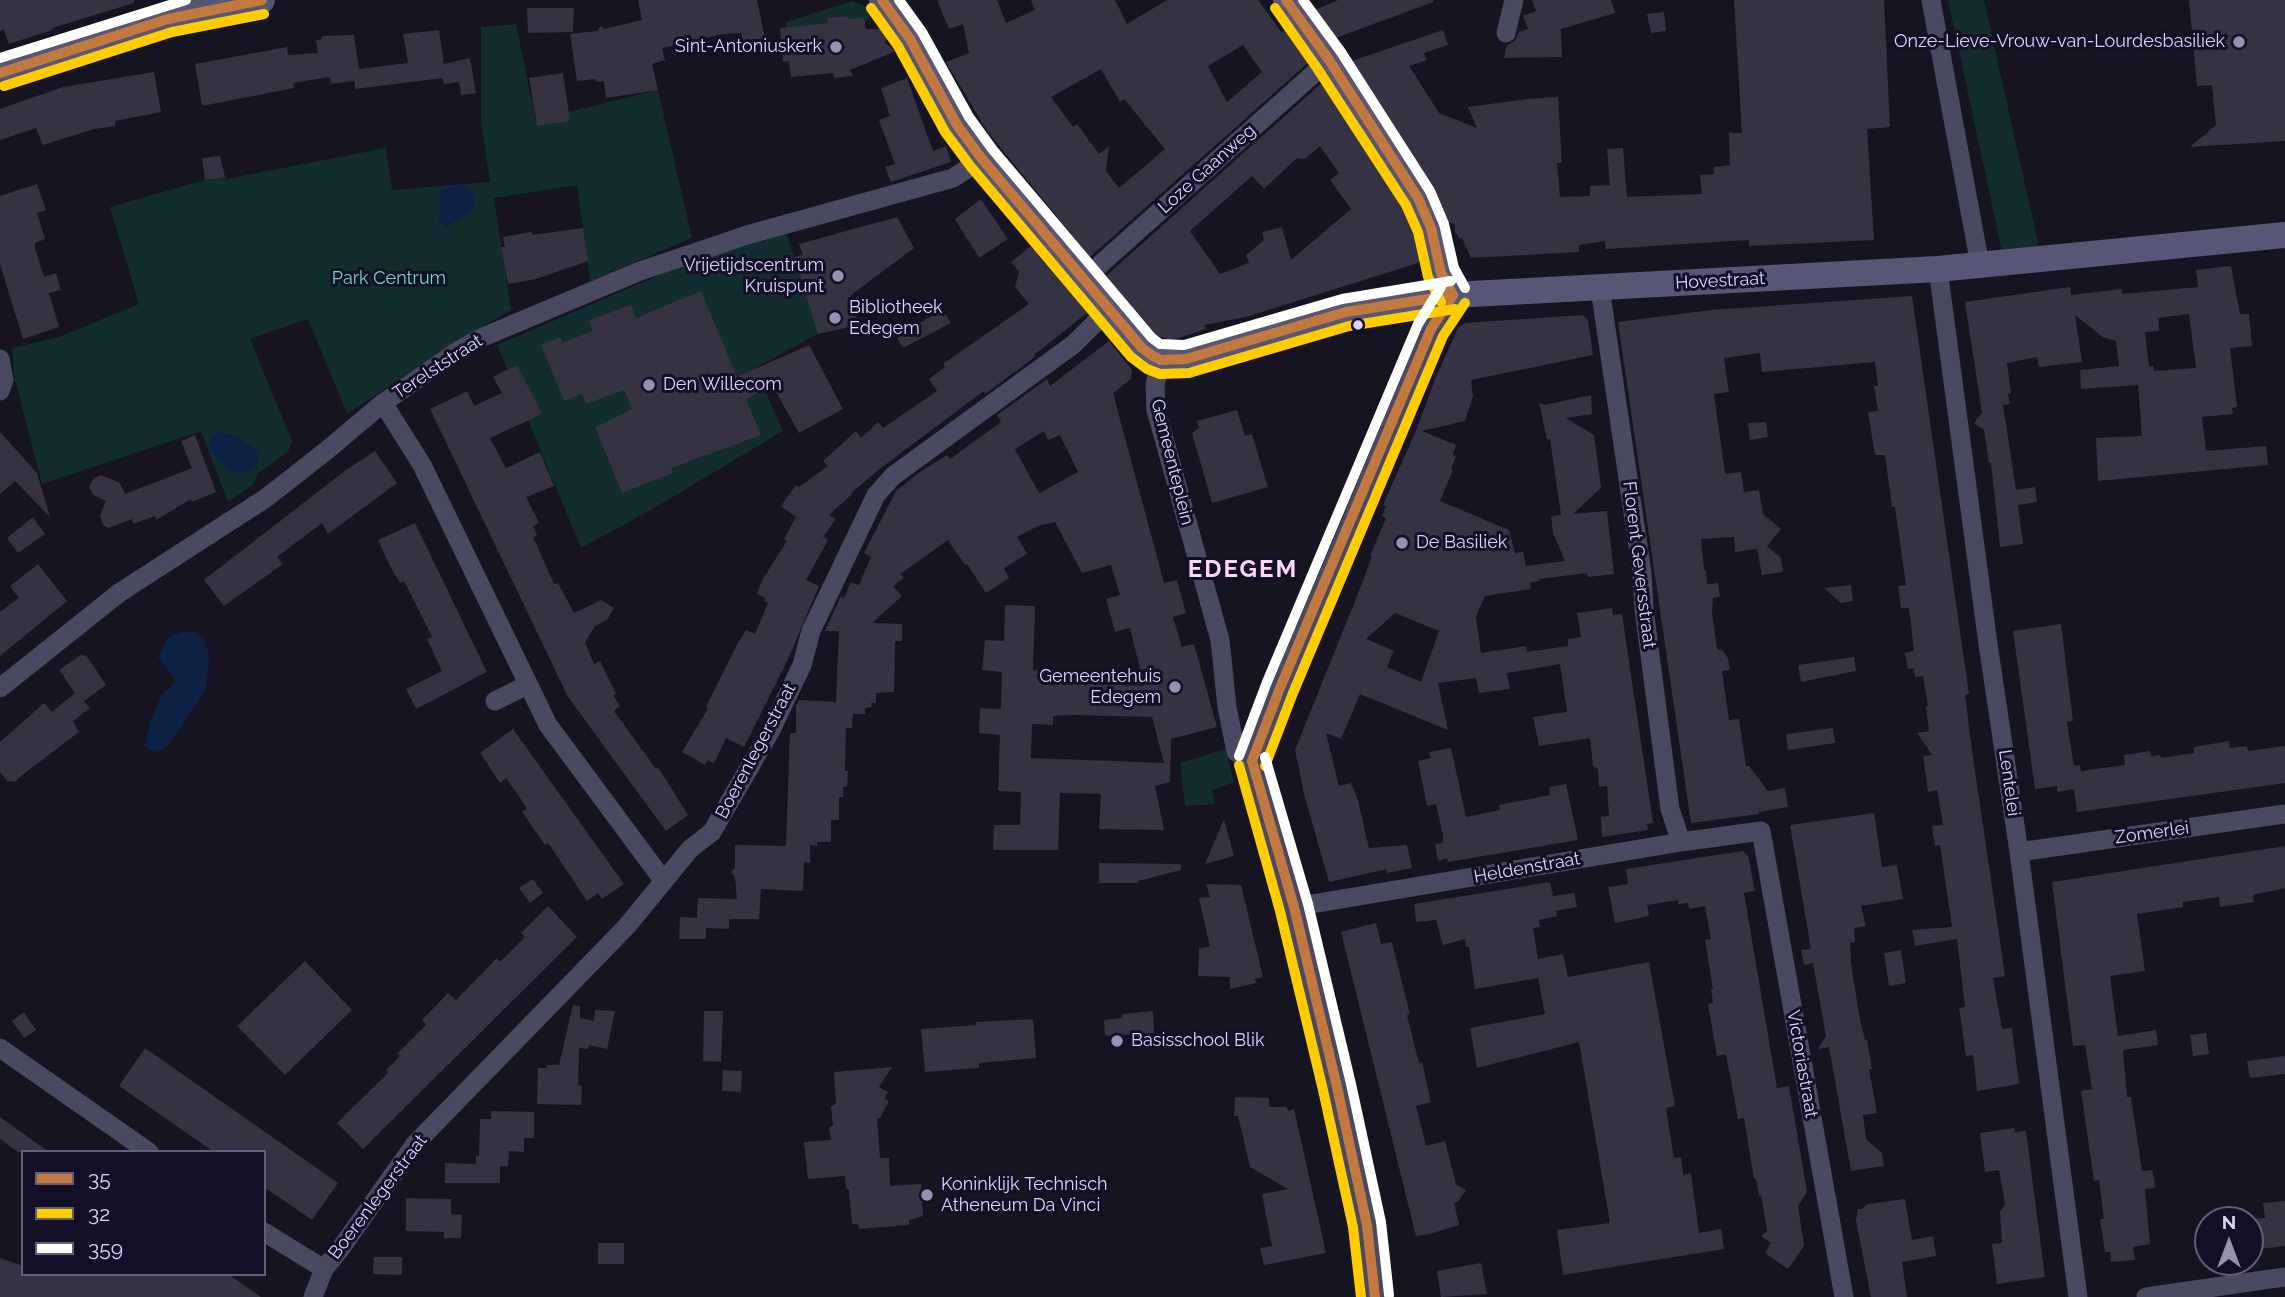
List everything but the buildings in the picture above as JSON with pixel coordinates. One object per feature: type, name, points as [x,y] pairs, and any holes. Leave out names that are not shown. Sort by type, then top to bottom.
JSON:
[{"type":"street","points":[[0,73],[168,19],[262,0]]},
{"type":"street","points":[[882,0],[910,39],[957,125],[982,159],[1143,348],[1161,360]]},
{"type":"street","points":[[1506,33],[1514,0]]},
{"type":"street","points":[[1931,0],[1980,265]]},
{"type":"street","points":[[1291,1],[1418,198],[1431,228],[1441,274],[1453,295],[1431,329],[1252,761],[1294,907],[1355,1166],[1367,1225],[1376,1297]]},
{"type":"street","name":"Loze Gaanweg","points":[[1085,278],[1329,60]]},
{"type":"street","name":"Terelststraat","points":[[0,688],[119,593],[266,498],[383,403],[459,350],[483,337],[640,271],[747,235],[953,178],[982,159]]},
{"type":"street","name":"Hovestraat","points":[[1161,360],[1186,359],[1346,312],[1453,295],[1938,269],[2285,235]]},
{"type":"street","name":"Lentelei","points":[[1938,269],[1988,644],[2020,852],[2078,1297]]},
{"type":"street","name":"Florent Geversstraat","points":[[1600,288],[1642,573],[1644,610],[1670,809],[1681,842]]},
{"type":"street","name":"Boerenlegerstraat","points":[[313,1297],[324,1269],[415,1144],[618,934],[690,849],[712,832],[753,763],[802,665],[811,631],[876,495],[893,476],[1074,344],[1109,309]]},
{"type":"street","points":[[0,359],[4,380],[0,391]]},
{"type":"street","name":"Gemeenteplein","points":[[1161,360],[1155,385],[1156,410],[1220,640],[1227,707],[1236,751],[1252,761]]},
{"type":"street","points":[[383,403],[422,465],[548,724],[663,880]]},
{"type":"street","points":[[495,701],[527,685]]},
{"type":"street","name":"Zomerlei","points":[[2020,852],[2285,814]]},
{"type":"street","name":"Heldenstraat","points":[[1294,907],[1761,831]]},
{"type":"street","name":"Victoriastraat","points":[[1761,831],[1844,1297]]},
{"type":"street","points":[[0,1048],[146,1150]]},
{"type":"street","points":[[266,1232],[324,1269]]},
{"type":"street","points":[[2146,1297],[2285,1277]]},
{"type":"green space","points":[[1948,0],[1984,0],[2039,247],[2002,252]]},
{"type":"green space","points":[[852,1],[872,9],[868,21],[865,22],[864,17],[848,19],[847,16],[828,18],[828,23],[786,28],[786,22]]},
{"type":"green space","name":"Park Centrum","points":[[516,24],[537,126],[570,121],[568,112],[658,90],[692,238],[590,281],[577,185],[494,198],[511,310],[456,342],[347,414],[308,319],[250,339],[292,441],[288,452],[257,474],[254,484],[228,502],[201,431],[42,484],[14,376],[12,348],[59,337],[139,304],[110,207],[205,180],[226,179],[386,148],[392,190],[490,182],[481,122],[481,27]]},
{"type":"green space","points":[[787,234],[818,334],[755,368],[783,431],[651,510],[581,548],[497,345],[692,261]]},
{"type":"green space","points":[[1225,749],[1234,782],[1212,790],[1215,804],[1185,806],[1180,763]]},
{"type":"water","points":[[460,183],[473,193],[475,205],[469,213],[446,227],[439,221],[441,190]]},
{"type":"water","points":[[219,432],[239,438],[256,450],[259,460],[254,469],[244,473],[229,471],[210,450],[210,439]]},
{"type":"water","points":[[196,632],[206,642],[209,658],[206,690],[164,750],[152,752],[144,746],[151,721],[161,696],[176,681],[158,657],[169,636]]},
{"type":"transit line","name":"359","points":[[0,58],[186,0]]},
{"type":"transit line","name":"35","points":[[0,73],[168,19],[262,0]]},
{"type":"transit line","name":"35","points":[[882,0],[910,39],[957,125],[982,159],[1142,348],[1153,356],[1161,360],[1186,359],[1346,312],[1453,295]]},
{"type":"transit line","name":"359","points":[[899,0],[922,32],[969,117],[993,150],[1152,338],[1160,344],[1184,345],[1342,299],[1451,281]]},
{"type":"transit line","name":"35","points":[[1286,0],[1329,60],[1418,198],[1431,228],[1441,273],[1453,295]]},
{"type":"transit line","name":"359","points":[[1303,0],[1341,52],[1430,191],[1444,224],[1454,268],[1465,288]]},
{"type":"transit line","name":"32","points":[[871,8],[898,46],[945,132],[971,167],[1131,357],[1147,369],[1160,374],[1189,373],[1349,326],[1455,309]]},
{"type":"transit line","name":"32","points":[[1275,8],[1406,205],[1418,232],[1428,277],[1441,302]]},
{"type":"transit line","name":"32","points":[[4,86],[172,32],[264,14]]},
{"type":"transit line","name":"359","points":[[1239,756],[1267,682],[1418,324],[1441,287]]},
{"type":"transit line","name":"35","points":[[1252,761],[1431,329],[1453,295]]},
{"type":"transit line","name":"32","points":[[1265,766],[1443,336],[1465,303]]},
{"type":"transit line","name":"359","points":[[1265,757],[1308,904],[1351,1084],[1381,1222],[1389,1295]]},
{"type":"transit line","name":"35","points":[[1252,761],[1294,907],[1337,1087],[1367,1225],[1375,1297]]},
{"type":"transit line","name":"32","points":[[1239,765],[1280,911],[1323,1090],[1353,1227],[1361,1297]]},
{"type":"place","name":"Onze-Lieve-Vrouw-van-Lourdesbasiliek","points":[[2239,42]]},
{"type":"place","name":"Sint-Antoniuskerk","points":[[836,47]]},
{"type":"place","name":"Vrijetijdscentrum Kruispunt","points":[[838,276]]},
{"type":"place","name":"Bibliotheek Edegem","points":[[835,318]]},
{"type":"place","name":"Den Willecom","points":[[649,385]]},
{"type":"place","name":"De Basiliek","points":[[1402,543]]},
{"type":"place","name":"Gemeentehuis Edegem","points":[[1175,687]]},
{"type":"place","name":"Basisschool Blik","points":[[1117,1041]]},
{"type":"place","name":"Koninklijk Technisch Atheneum Da Vinci","points":[[927,1195]]},
{"type":"district","name":"EDEGEM","points":[[1243,570]]}]
